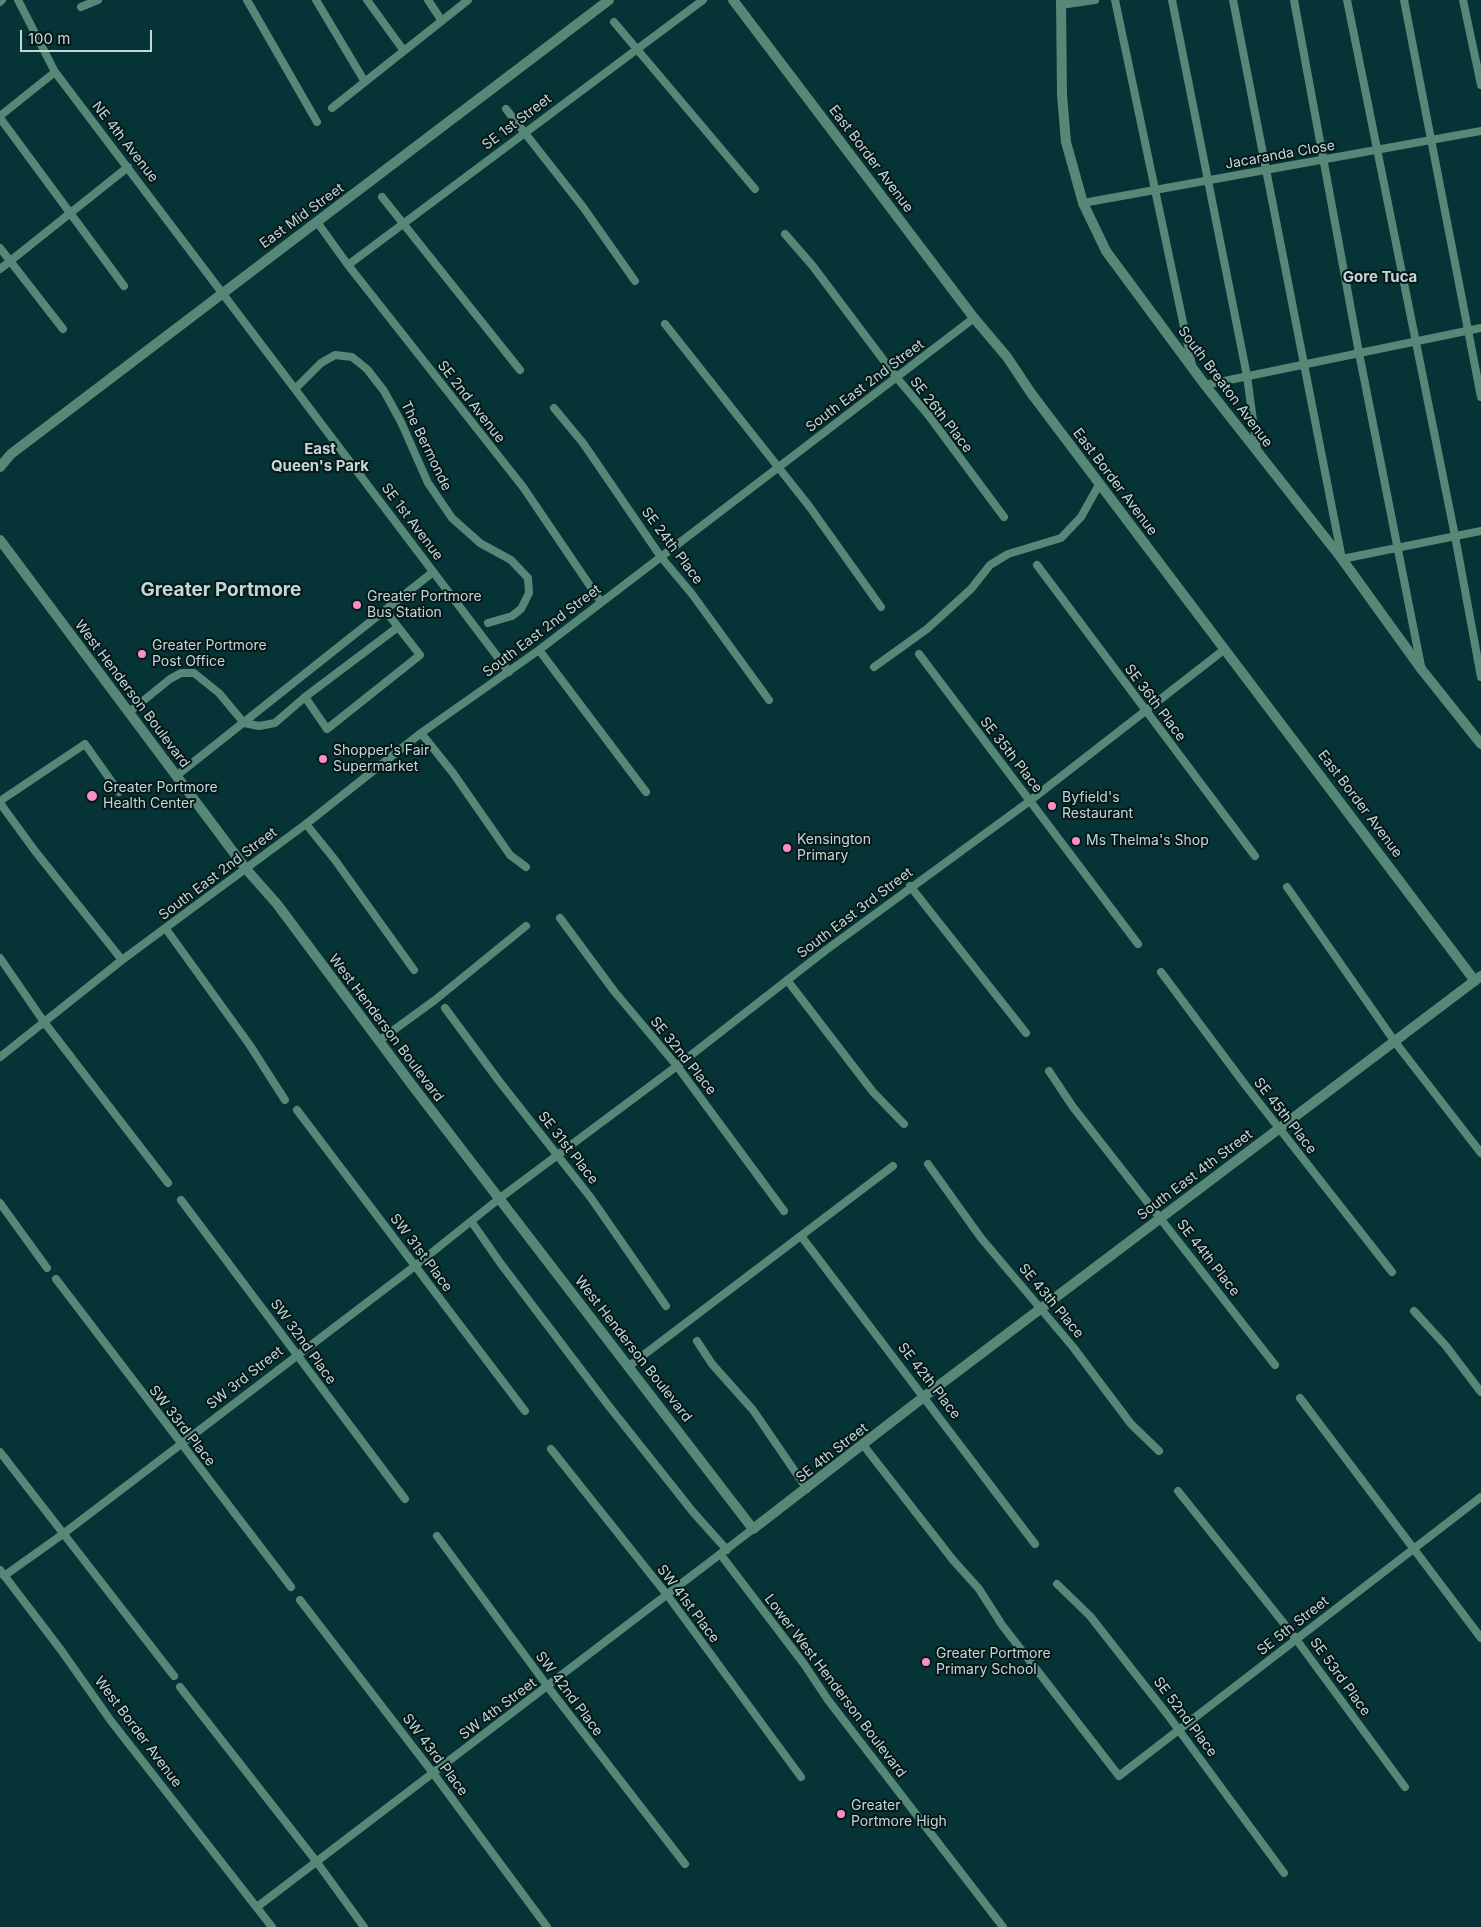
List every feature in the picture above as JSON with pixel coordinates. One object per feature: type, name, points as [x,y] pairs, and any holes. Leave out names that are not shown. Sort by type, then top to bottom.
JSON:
[{"type":"street","name":"NE 4th Avenue","points":[[18,0],[56,72],[222,292]]},
{"type":"street","points":[[81,7],[98,0]]},
{"type":"street","points":[[247,0],[317,122]]},
{"type":"street","points":[[316,0],[365,82]]},
{"type":"street","points":[[367,0],[404,51]]},
{"type":"street","points":[[428,0],[442,21]]},
{"type":"street","points":[[332,108],[468,0]]},
{"type":"street","name":"East Mid Street","points":[[0,467],[11,454],[222,292],[610,0]]},
{"type":"street","name":"SE 1st Street","points":[[348,265],[703,0]]},
{"type":"street","name":"East Border Avenue","points":[[733,0],[974,318],[1007,357],[1032,393],[1225,649],[1479,982]]},
{"type":"street","points":[[1061,3],[1095,0]]},
{"type":"street","points":[[1115,0],[1192,366]]},
{"type":"street","points":[[1172,0],[1247,376],[1257,453]]},
{"type":"street","points":[[1233,0],[1268,170],[1342,559],[1481,531]]},
{"type":"street","points":[[1294,0],[1359,353],[1422,670]]},
{"type":"street","points":[[1346,0],[1455,536],[1481,678]]},
{"type":"street","points":[[1404,0],[1481,397]]},
{"type":"street","points":[[1463,0],[1481,85]]},
{"type":"street","name":"South Breaton Avenue","points":[[1061,3],[1064,121],[1070,162],[1083,203],[1106,251],[1257,453],[1342,559],[1422,670],[1477,733],[1481,744]]},
{"type":"street","points":[[614,22],[635,50],[755,189]]},
{"type":"street","points":[[56,72],[0,117],[124,286]]},
{"type":"street","points":[[506,109],[583,207],[635,281]]},
{"type":"street","name":"Jacaranda Close","points":[[1083,203],[1481,131]]},
{"type":"street","points":[[0,269],[128,167]]},
{"type":"street","points":[[382,197],[405,223],[520,370]]},
{"type":"street","name":"SE 2nd Avenue","points":[[317,222],[348,265],[522,487],[601,602]]},
{"type":"street","name":"SE 26th Place","points":[[785,234],[812,265],[897,378],[929,416],[1004,517]]},
{"type":"street","points":[[0,248],[63,329]]},
{"type":"street","name":"SE 1st Avenue","points":[[222,292],[509,672]]},
{"type":"street","name":"South East 2nd Street","points":[[0,1057],[122,960],[306,824],[421,733],[540,650],[974,318]]},
{"type":"street","points":[[666,324],[777,468],[809,506],[881,607]]},
{"type":"street","points":[[1205,385],[1481,328]]},
{"type":"street","name":"The Bermonde","points":[[295,389],[321,363],[335,355],[352,357],[368,369],[384,390],[405,429],[428,483],[452,518],[480,543],[521,567],[528,578],[530,593],[521,609],[512,616],[488,623]]},
{"type":"street","name":"SE 24th Place","points":[[554,408],[583,443],[661,557],[692,594],[769,700]]},
{"type":"street","name":"East Mid Street","points":[[0,456],[11,454]]},
{"type":"street","points":[[874,666],[927,629],[971,589],[990,565],[1008,554],[1061,538],[1081,517],[1100,483]]},
{"type":"street","name":"West Henderson Boulevard","points":[[0,540],[246,869],[277,904],[310,951],[754,1529]]},
{"type":"street","name":"SE 36th Place","points":[[1037,565],[1255,856]]},
{"type":"street","points":[[176,776],[433,572]]},
{"type":"street","points":[[305,697],[327,729],[420,655],[385,610]]},
{"type":"street","points":[[128,713],[170,679],[182,673],[194,673],[219,693],[244,723],[259,726],[275,723],[305,697],[398,627]]},
{"type":"street","name":"South East 3rd Street","points":[[500,1198],[677,1066],[910,886],[1030,800],[1225,649]]},
{"type":"street","points":[[540,650],[646,792]]},
{"type":"street","name":"SE 35th Place","points":[[919,654],[1138,944]]},
{"type":"street","points":[[421,733],[453,773],[510,855],[526,867]]},
{"type":"street","points":[[119,792],[85,744],[0,802],[35,851],[122,960]]},
{"type":"street","points":[[306,824],[336,860],[414,970]]},
{"type":"street","points":[[910,886],[1026,1033]]},
{"type":"street","points":[[1287,887],[1395,1042],[1481,1153]]},
{"type":"street","name":"SE 32nd Place","points":[[560,918],[614,991],[677,1066],[784,1211]]},
{"type":"street","points":[[380,1040],[435,1000],[526,926]]},
{"type":"street","points":[[166,929],[249,1044],[285,1100]]},
{"type":"street","points":[[0,958],[44,1022],[168,1183]]},
{"type":"street","name":"SE 45th Place","points":[[1161,972],[1279,1129],[1392,1272]]},
{"type":"street","points":[[788,980],[873,1092],[904,1124]]},
{"type":"street","name":"South East 4th Street","points":[[925,1396],[1042,1310],[1395,1042],[1479,982]]},
{"type":"street","name":"SE 31st Place","points":[[445,1008],[499,1081],[591,1198],[666,1306]]},
{"type":"street","name":"SE 44th Place","points":[[1049,1071],[1073,1107],[1275,1365]]},
{"type":"street","name":"SW 31st Place","points":[[297,1110],[525,1411]]},
{"type":"street","name":"SE 43th Place","points":[[928,1164],[982,1238],[1073,1347],[1131,1424],[1158,1451]]},
{"type":"street","points":[[629,1366],[894,1166]]},
{"type":"street","name":"SW 3rd Street","points":[[2,1573],[63,1534],[415,1266],[500,1198]]},
{"type":"street","name":"SW 32nd Place","points":[[182,1200],[405,1499]]},
{"type":"street","points":[[0,1203],[47,1268]]},
{"type":"street","name":"Lower West Henderson Boulevard","points":[[471,1221],[511,1278],[724,1553],[828,1700],[1003,1927]]},
{"type":"street","name":"SE 42th Place","points":[[801,1236],[925,1396],[1035,1544]]},
{"type":"street","name":"SW 33rd Place","points":[[56,1279],[180,1444],[291,1587]]},
{"type":"street","points":[[1414,1311],[1446,1346],[1481,1392]]},
{"type":"street","points":[[697,1341],[712,1364],[753,1410],[808,1489]]},
{"type":"street","name":"SE 4th Street","points":[[754,1529],[864,1446],[925,1396]]},
{"type":"street","points":[[1300,1398],[1481,1638]]},
{"type":"street","name":"SE 5th Street","points":[[864,1446],[953,1560],[979,1589],[1002,1625],[1120,1776],[1481,1497]]},
{"type":"street","name":"SW 41st Place","points":[[551,1449],[668,1596],[801,1777]]},
{"type":"street","points":[[0,1452],[174,1676]]},
{"type":"street","name":"SE 53rd Place","points":[[1178,1491],[1296,1639],[1404,1787]]},
{"type":"street","name":"SW 4th Street","points":[[257,1907],[754,1529]]},
{"type":"street","name":"SW 42nd Place","points":[[437,1536],[548,1687],[685,1864]]},
{"type":"street","name":"West Border Avenue","points":[[2,1573],[61,1650],[111,1721],[272,1927]]},
{"type":"street","name":"SE 52nd Place","points":[[1057,1584],[1090,1616],[1259,1836],[1284,1873]]},
{"type":"street","name":"SW 43rd Place","points":[[300,1600],[433,1773],[546,1927]]},
{"type":"street","points":[[180,1687],[316,1861],[364,1927]]},
{"type":"place","name":"Greater Portmore Bus Station","points":[[357,605]]},
{"type":"place","name":"Greater Portmore Post Office","points":[[142,654]]},
{"type":"place","name":"Shopper's Fair Supermarket","points":[[323,759]]},
{"type":"place","name":"Greater Portmore Health Center","points":[[92,796]]},
{"type":"place","name":"Byfield's Restaurant","points":[[1052,806]]},
{"type":"place","name":"Ms Thelma's Shop","points":[[1076,841]]},
{"type":"place","name":"Kensington Primary","points":[[787,848]]},
{"type":"place","name":"Greater Portmore Primary School","points":[[926,1662]]},
{"type":"place","name":"Greater Portmore High","points":[[841,1814]]},
{"type":"district","name":"Gore Tuca","points":[[1380,277]]},
{"type":"district","name":"East Queen's Park","points":[[320,458]]},
{"type":"district","name":"Greater Portmore","points":[[221,590]]}]
